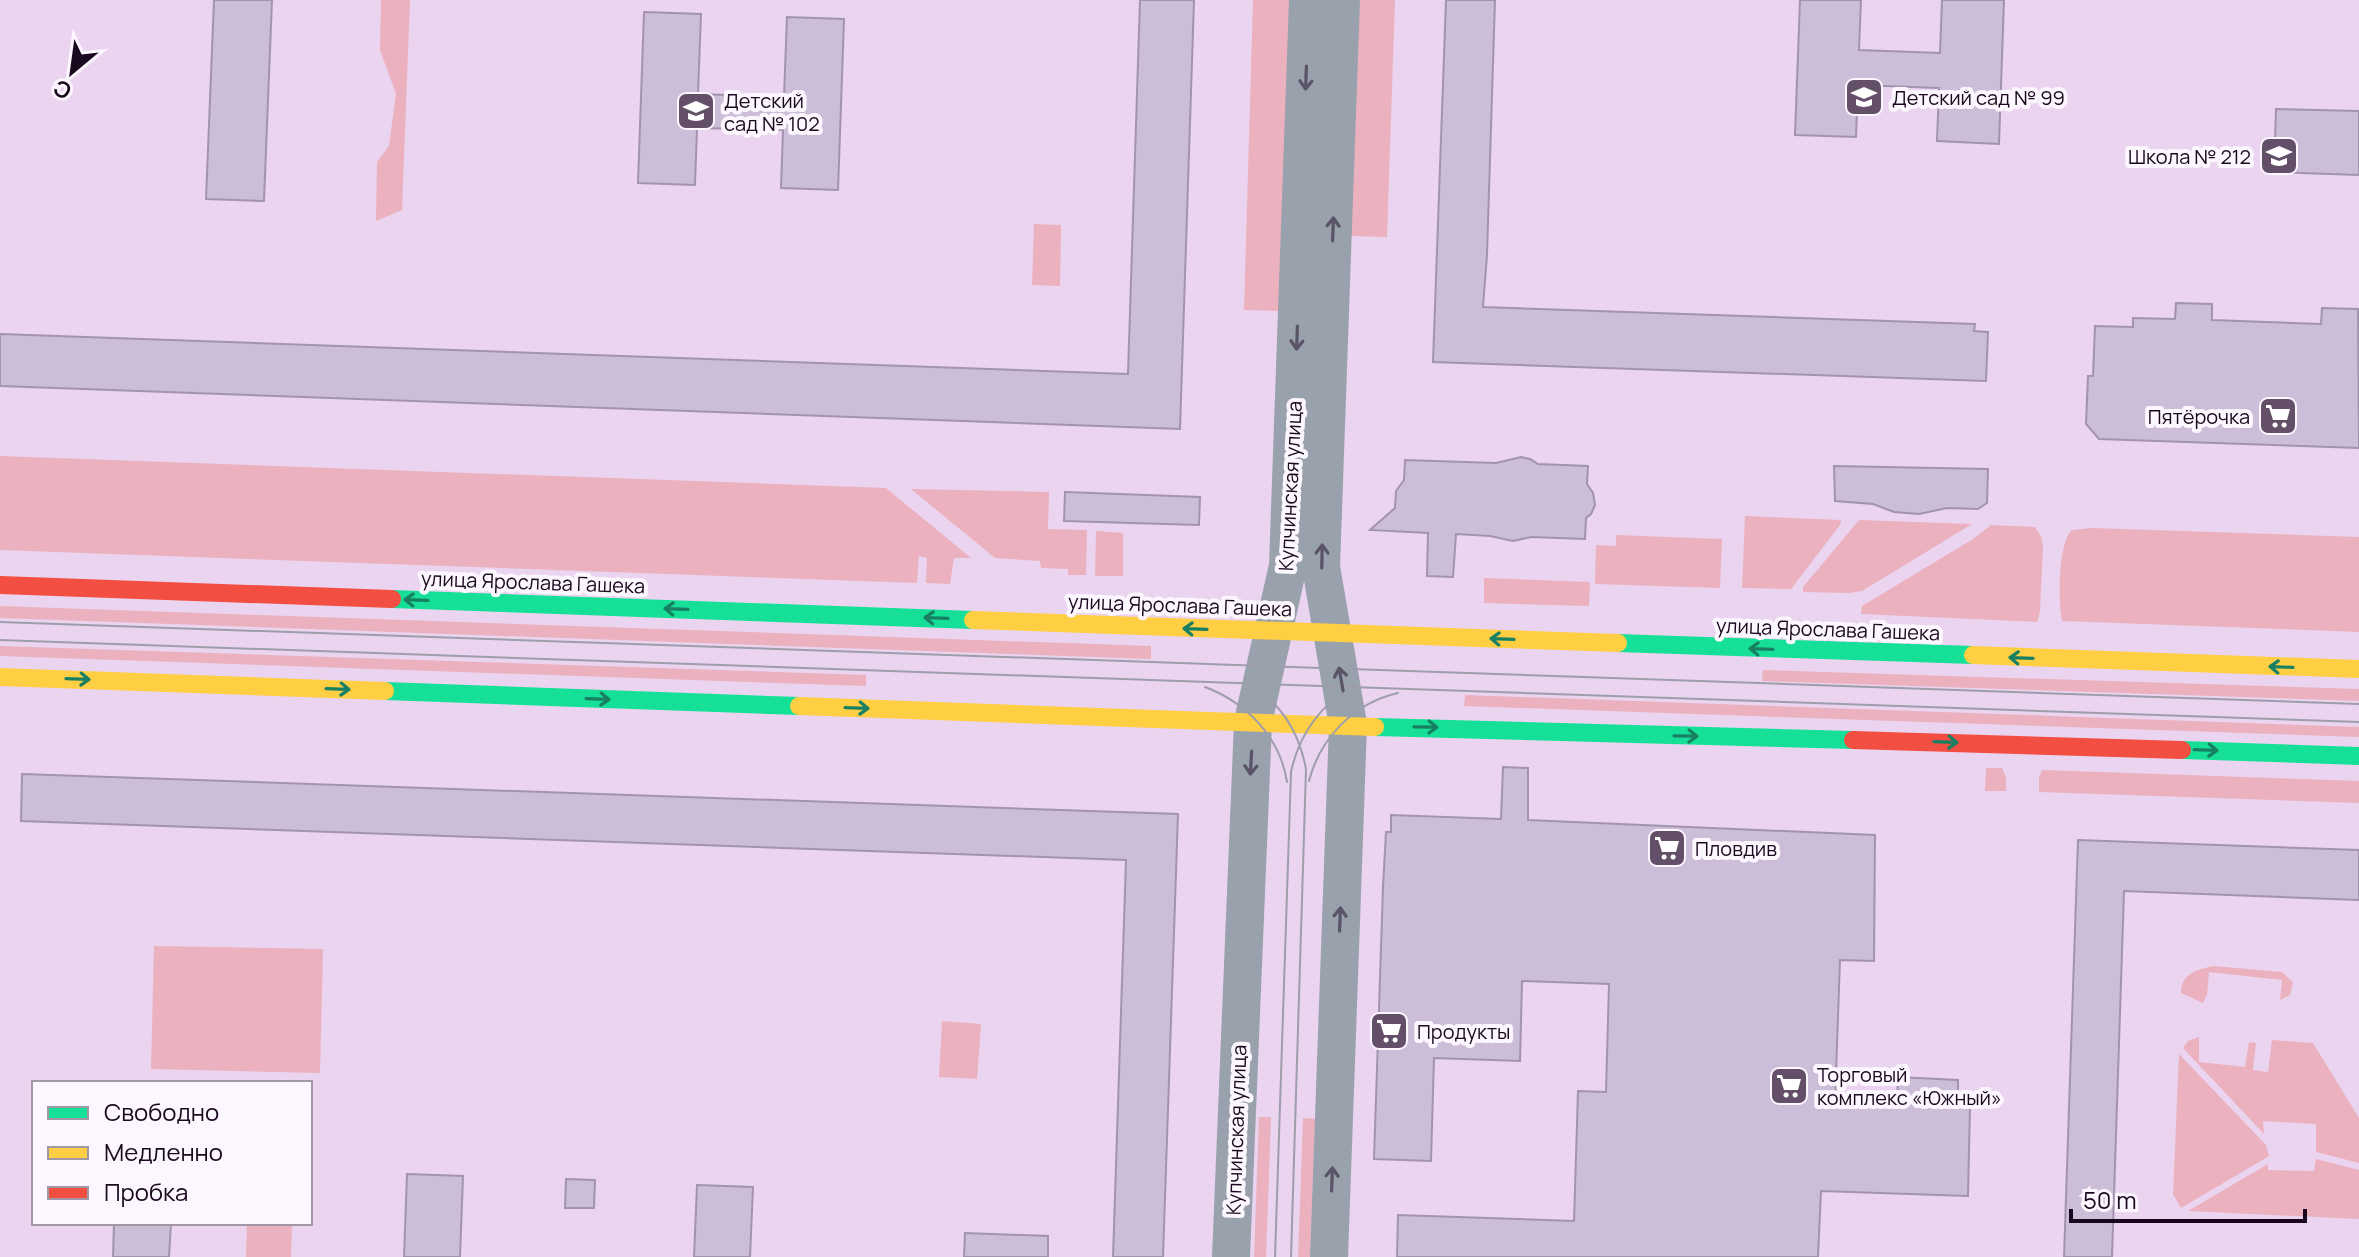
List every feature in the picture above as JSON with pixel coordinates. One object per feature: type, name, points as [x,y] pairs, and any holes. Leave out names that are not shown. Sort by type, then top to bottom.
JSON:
[{"type":"street","name":"Купчинская улица","points":[[1231,1257],[1253,722],[1288,566],[1308,0]]},
{"type":"street","name":"Купчинская улица","points":[[1329,1257],[1348,725],[1321,567],[1341,0]]},
{"type":"street","name":"улица Ярослава Гашека","points":[[0,585],[2359,669]]},
{"type":"street","points":[[0,677],[1253,722],[2359,756]]},
{"type":"shaded area","points":[[381,0],[410,0],[402,210],[376,221],[377,162],[389,146],[396,94],[380,50]]},
{"type":"shaded area","points":[[1253,0],[1291,0],[1282,311],[1244,310]]},
{"type":"shaded area","points":[[1358,0],[1395,0],[1387,237],[1350,236]]},
{"type":"shaded area","points":[[1034,224],[1061,225],[1060,286],[1032,285]]},
{"type":"shaded area","points":[[0,456],[886,488],[971,558],[954,558],[950,584],[926,583],[927,558],[919,556],[917,583],[0,550]]},
{"type":"shaded area","points":[[911,489],[1049,492],[1048,529],[1087,530],[1086,575],[1068,575],[1068,569],[1041,568],[1040,561],[995,558]]},
{"type":"shaded area","points":[[1745,516],[1841,520],[1791,589],[1742,588]]},
{"type":"shaded area","points":[[1859,520],[1972,524],[1862,591],[1803,592],[1803,587]]},
{"type":"shaded area","points":[[1991,525],[2035,527],[2041,536],[2040,611],[2037,622],[1861,614],[1862,606]]},
{"type":"shaded area","points":[[2092,528],[2359,537],[2359,632],[2062,621],[2060,587],[2067,537],[2072,530]]},
{"type":"shaded area","points":[[1096,531],[1123,533],[1123,576],[1095,576]]},
{"type":"shaded area","points":[[1616,535],[1722,539],[1720,588],[1595,584],[1596,545],[1616,546]]},
{"type":"shaded area","points":[[1484,578],[1590,582],[1589,606],[1484,603]]},
{"type":"shaded area","points":[[0,606],[1151,646],[1151,659],[0,618]]},
{"type":"shaded area","points":[[0,646],[866,675],[866,686],[0,656]]},
{"type":"shaded area","points":[[1763,670],[2359,689],[2359,701],[1762,681]]},
{"type":"shaded area","points":[[1465,695],[2359,727],[2359,737],[1464,706]]},
{"type":"shaded area","points":[[1986,768],[2002,768],[2006,791],[1985,791]]},
{"type":"shaded area","points":[[2042,770],[2359,781],[2359,803],[2039,792]]},
{"type":"shaded area","points":[[154,946],[323,949],[320,1073],[151,1069]]},
{"type":"shaded area","points":[[2213,966],[2282,972],[2293,982],[2290,995],[2280,1000],[2282,980],[2209,972],[2207,995],[2203,1003],[2181,993],[2187,977]]},
{"type":"shaded area","points":[[942,1021],[981,1024],[977,1079],[939,1077]]},
{"type":"shaded area","points":[[2199,1037],[2199,1062],[2245,1067],[2249,1042],[2256,1043],[2253,1070],[2268,1072],[2272,1040],[2313,1043],[2359,1118],[2359,1163],[2316,1152],[2316,1124],[2263,1121],[2264,1134],[2183,1048],[2188,1041]]},
{"type":"shaded area","points":[[2179,1054],[2266,1145],[2269,1156],[2181,1208],[2173,1194]]},
{"type":"shaded area","points":[[1259,1117],[1271,1117],[1266,1257],[1254,1257]]},
{"type":"shaded area","points":[[1303,1118],[1315,1119],[1310,1257],[1298,1257]]},
{"type":"shaded area","points":[[2316,1159],[2359,1170],[2359,1219],[2188,1211],[2268,1164],[2268,1170],[2314,1171]]},
{"type":"shaded area","points":[[247,1225],[292,1225],[291,1257],[246,1257]]},
{"type":"building","points":[[214,0],[272,0],[264,201],[206,199]]},
{"type":"building","points":[[1140,0],[1194,0],[1180,429],[0,386],[0,334],[1128,374]]},
{"type":"building","points":[[1446,0],[1495,0],[1483,307],[1975,324],[1974,331],[1988,332],[1986,381],[1433,362]]},
{"type":"building","points":[[1800,0],[1861,0],[1859,50],[1940,53],[1942,0],[2004,0],[1999,144],[1937,141],[1939,88],[1858,85],[1856,137],[1795,135]]},
{"type":"building","points":[[644,12],[701,14],[698,94],[784,97],[787,17],[844,19],[838,190],[781,188],[783,130],[697,128],[695,185],[638,183]]},
{"type":"building","points":[[2276,109],[2359,111],[2359,175],[2274,172]]},
{"type":"building","points":[[2176,303],[2212,304],[2212,320],[2321,324],[2322,308],[2358,309],[2359,448],[2099,439],[2086,424],[2088,376],[2093,376],[2095,326],[2133,327],[2133,318],[2175,319]]},
{"type":"building","points":[[1521,457],[1538,464],[1588,466],[1587,484],[1593,493],[1595,505],[1586,518],[1585,539],[1531,537],[1513,541],[1456,534],[1453,577],[1427,576],[1428,533],[1370,530],[1395,508],[1396,491],[1404,480],[1405,460],[1496,463]]},
{"type":"building","points":[[1834,466],[1988,469],[1987,503],[1978,509],[1947,508],[1919,514],[1894,512],[1873,504],[1835,501]]},
{"type":"building","points":[[1065,492],[1200,497],[1199,525],[1064,521]]},
{"type":"building","points":[[1503,767],[1528,768],[1528,820],[1875,835],[1874,961],[1840,960],[1835,1102],[1897,1104],[1898,1077],[1958,1080],[1958,1106],[1970,1106],[1968,1196],[1821,1191],[1818,1257],[1397,1257],[1398,1215],[1574,1221],[1578,1091],[1606,1092],[1609,984],[1522,981],[1520,1061],[1434,1058],[1431,1161],[1374,1159],[1383,887],[1386,832],[1391,832],[1391,815],[1501,819]]},
{"type":"building","points":[[22,774],[1178,814],[1163,1257],[1113,1257],[1126,860],[21,821]]},
{"type":"building","points":[[2078,840],[2359,850],[2359,900],[2124,891],[2112,1257],[2064,1257]]},
{"type":"building","points":[[407,1174],[463,1176],[460,1257],[404,1257]]},
{"type":"building","points":[[566,1179],[595,1180],[594,1208],[565,1208]]},
{"type":"building","points":[[697,1185],[753,1187],[750,1257],[694,1257]]},
{"type":"building","points":[[114,1225],[171,1225],[169,1257],[113,1257]]},
{"type":"building","points":[[965,1233],[1048,1236],[1048,1257],[964,1257]]},
{"type":"tram line","points":[[0,622],[2359,704]]},
{"type":"tram line","points":[[0,640],[2359,722]]},
{"type":"tram line","points":[[1250,683],[1287,720],[1299,743],[1306,769],[1291,1257]]},
{"type":"tram line","points":[[1275,1257],[1291,772],[1305,733],[1321,712],[1353,685]]},
{"type":"tram line","points":[[1205,687],[1235,702],[1259,724],[1277,750],[1287,782]]},
{"type":"tram line","points":[[1309,781],[1321,751],[1341,725],[1367,705],[1398,693]]},
{"type":"traffic: fast","points":[[392,599],[973,620]]},
{"type":"traffic: fast","points":[[1618,643],[1973,655]]},
{"type":"traffic: fast","points":[[385,691],[799,706]]},
{"type":"traffic: fast","points":[[1375,727],[1853,740]]},
{"type":"traffic: fast","points":[[2182,750],[2359,756]]},
{"type":"traffic: slow","points":[[973,620],[1618,643]]},
{"type":"traffic: slow","points":[[1973,655],[2359,669]]},
{"type":"traffic: slow","points":[[0,677],[385,691]]},
{"type":"traffic: slow","points":[[799,706],[1375,727]]},
{"type":"traffic: jam","points":[[0,585],[392,599]]},
{"type":"traffic: jam","points":[[1853,740],[2182,750]]},
{"type":"place","name":"Детский сад № 99","points":[[1864,97]]},
{"type":"place","name":"Детский сад № 102","points":[[696,111]]},
{"type":"place","name":"Школа № 212","points":[[2279,156]]},
{"type":"place","name":"Пятёрочка","points":[[2278,416]]},
{"type":"place","name":"Пловдив","points":[[1667,848]]},
{"type":"place","name":"Продукты","points":[[1389,1031]]},
{"type":"place","name":"Торговый комплекс «Южный»","points":[[1789,1086]]}]
